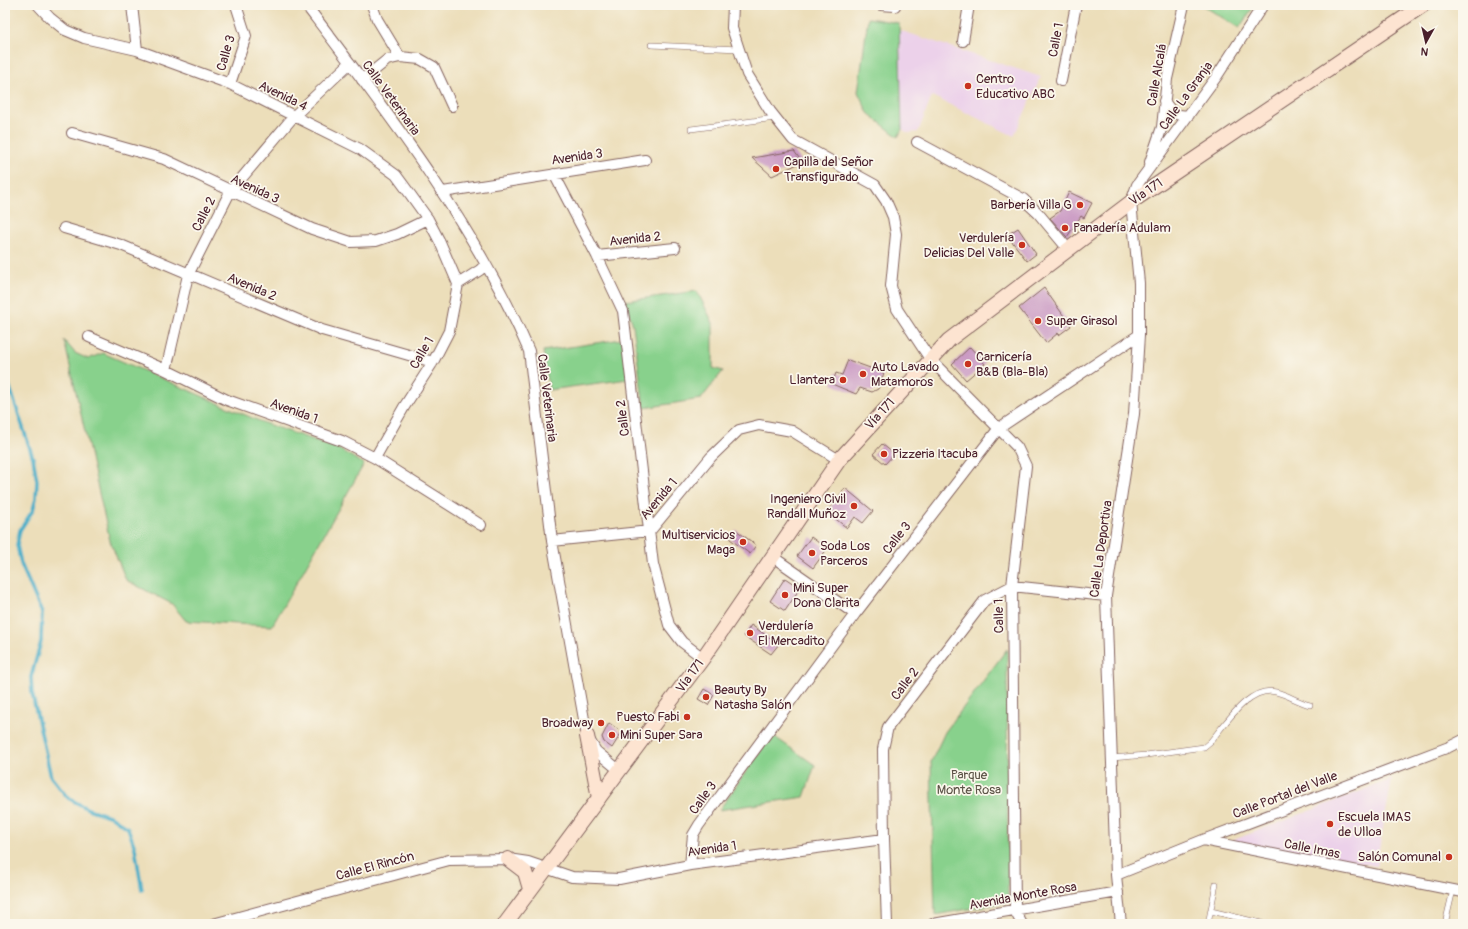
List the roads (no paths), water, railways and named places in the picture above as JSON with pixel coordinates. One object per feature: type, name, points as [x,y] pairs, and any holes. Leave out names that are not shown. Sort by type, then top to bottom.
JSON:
[{"type":"main road","name":"Vía 171","points":[[505,924],[703,658],[839,460],[930,359],[949,340],[1131,202],[1423,5]]},
{"type":"main road","points":[[587,736],[598,798]]},
{"type":"main road","points":[[508,859],[525,872],[530,889]]},
{"type":"street","name":"Avenida 4","points":[[38,5],[50,18],[65,30],[84,38],[137,50],[230,84],[360,150],[396,175],[428,219],[440,242],[458,284]]},
{"type":"street","points":[[132,5],[137,50]]},
{"type":"street","name":"Calle 3","points":[[230,84],[246,36],[236,5]]},
{"type":"street","name":"Calle Veterinaria","points":[[306,5],[350,63],[443,192],[517,322],[529,351],[552,541],[587,736],[596,751],[620,771]]},
{"type":"street","points":[[372,5],[377,19],[400,58]]},
{"type":"street","name":"Calle 1","points":[[733,5],[732,28],[747,74],[776,118],[793,140],[875,185],[886,201],[893,217],[896,234],[891,286],[896,309],[930,359],[1018,448],[1026,466],[1012,586],[1016,911]]},
{"type":"street","points":[[881,5],[894,6]]},
{"type":"street","points":[[963,41],[969,5]]},
{"type":"street","name":"Calle 1","points":[[1061,81],[1076,5]]},
{"type":"street","name":"Calle Alcalá","points":[[1147,171],[1162,127],[1167,79],[1184,5]]},
{"type":"street","name":"Calle La Granja","points":[[1131,202],[1137,185],[1217,76],[1263,5]]},
{"type":"street","points":[[362,80],[387,60],[400,58],[420,59],[434,67],[452,106]]},
{"type":"street","name":"Calle 2","points":[[166,370],[188,275],[230,192],[294,116],[350,63]]},
{"type":"street","points":[[1164,101],[1176,115],[1188,115]]},
{"type":"street","name":"Avenida 3","points":[[72,133],[164,159],[230,192],[312,229],[351,242],[376,241],[397,234],[428,219]]},
{"type":"street","points":[[917,142],[1023,199],[1038,213],[1068,249]]},
{"type":"street","name":"Avenida 3","points":[[443,192],[645,160]]},
{"type":"street","name":"Calle 2","points":[[554,174],[597,256],[623,311],[653,564],[669,625],[682,642],[703,658]]},
{"type":"street","name":"Calle La Deportiva","points":[[1121,924],[1116,875],[1106,596],[1134,414],[1139,335],[1139,283],[1131,202]]},
{"type":"street","name":"Avenida 2","points":[[64,228],[121,245],[188,275],[322,330],[433,362]]},
{"type":"street","name":"Avenida 2","points":[[597,256],[675,248]]},
{"type":"street","points":[[458,284],[480,270],[485,265]]},
{"type":"street","name":"Calle 1","points":[[375,458],[404,407],[433,362],[449,331],[458,284]]},
{"type":"street","name":"Calle 3","points":[[690,865],[693,835],[699,825],[855,614],[999,428],[1139,335]]},
{"type":"street","name":"Avenida 1","points":[[89,337],[166,370],[227,400],[342,441],[375,458],[481,525]]},
{"type":"street","name":"Avenida 1","points":[[552,541],[650,531],[711,457],[739,430],[759,425],[792,431],[839,460]]},
{"type":"street","points":[[772,557],[855,614]]},
{"type":"street","points":[[1012,586],[1106,596]]},
{"type":"street","name":"Calle 2","points":[[887,924],[883,749],[888,728],[985,600],[1012,586]]},
{"type":"street","name":"Calle Portal del Valle","points":[[1116,875],[1461,741]]},
{"type":"street","name":"Avenida 1","points":[[546,868],[572,876],[619,879],[690,865],[884,839]]},
{"type":"street","name":"Calle Imas","points":[[1203,840],[1463,892]]},
{"type":"street","name":"Calle El Rincón","points":[[213,924],[449,860],[508,859],[528,862],[546,868]]},
{"type":"street","name":"Avenida Monte Rosa","points":[[933,924],[1016,911],[1118,892]]},
{"type":"street","points":[[1016,911],[1022,924]]},
{"type":"lane","points":[[651,45],[739,49]]},
{"type":"lane","points":[[691,129],[776,118]]},
{"type":"lane","points":[[1112,758],[1204,747],[1249,698],[1268,690],[1310,705]]},
{"type":"lane","points":[[1461,741],[1463,755]]},
{"type":"lane","points":[[1208,924],[1216,884]]},
{"type":"lane","points":[[1445,924],[1453,890]]},
{"type":"lane","points":[[1211,911],[1263,924]]},
{"type":"waterway","points":[[5,373],[33,458],[37,481],[36,498],[33,510],[20,530],[17,545],[21,564],[42,613],[41,642],[31,677],[32,693],[51,777],[68,798],[88,809],[112,817],[128,828],[135,848],[142,890]]},
{"type":"place","name":"Centro Educativo ABC","points":[[968,86]]},
{"type":"place","name":"Capilla del Señor Transfigurado","points":[[776,169]]},
{"type":"place","name":"Barbería Villa G","points":[[1080,205]]},
{"type":"place","name":"Panadería Adulam","points":[[1065,228]]},
{"type":"place","name":"Verdulería Delicias Del Valle","points":[[1022,245]]},
{"type":"place","name":"Super Girasol","points":[[1038,321]]},
{"type":"place","name":"Carnicería B&B (Bla-Bla)","points":[[968,364]]},
{"type":"place","name":"Auto Lavado Matamoros","points":[[863,374]]},
{"type":"place","name":"Llantera","points":[[843,380]]},
{"type":"place","name":"Pizzeria Itacuba","points":[[884,454]]},
{"type":"place","name":"Ingeniero Civil Randall Muñoz","points":[[854,506]]},
{"type":"place","name":"Multiservicios Maga","points":[[743,542]]},
{"type":"place","name":"Soda Los Parceros","points":[[812,553]]},
{"type":"place","name":"Mini Super Dona Clarita","points":[[785,595]]},
{"type":"place","name":"Verdulería El Mercadito","points":[[750,633]]},
{"type":"place","name":"Beauty By Natasha Salón","points":[[706,697]]},
{"type":"place","name":"Puesto Fabi","points":[[687,717]]},
{"type":"place","name":"Broadway","points":[[601,723]]},
{"type":"place","name":"Mini Super Sara","points":[[612,735]]},
{"type":"place","name":"Escuela IMAS de Ulloa","points":[[1330,824]]},
{"type":"place","name":"Salón Comunal","points":[[1449,857]]},
{"type":"park label","name":"Parque Monte Rosa","points":[[969,782]]}]
